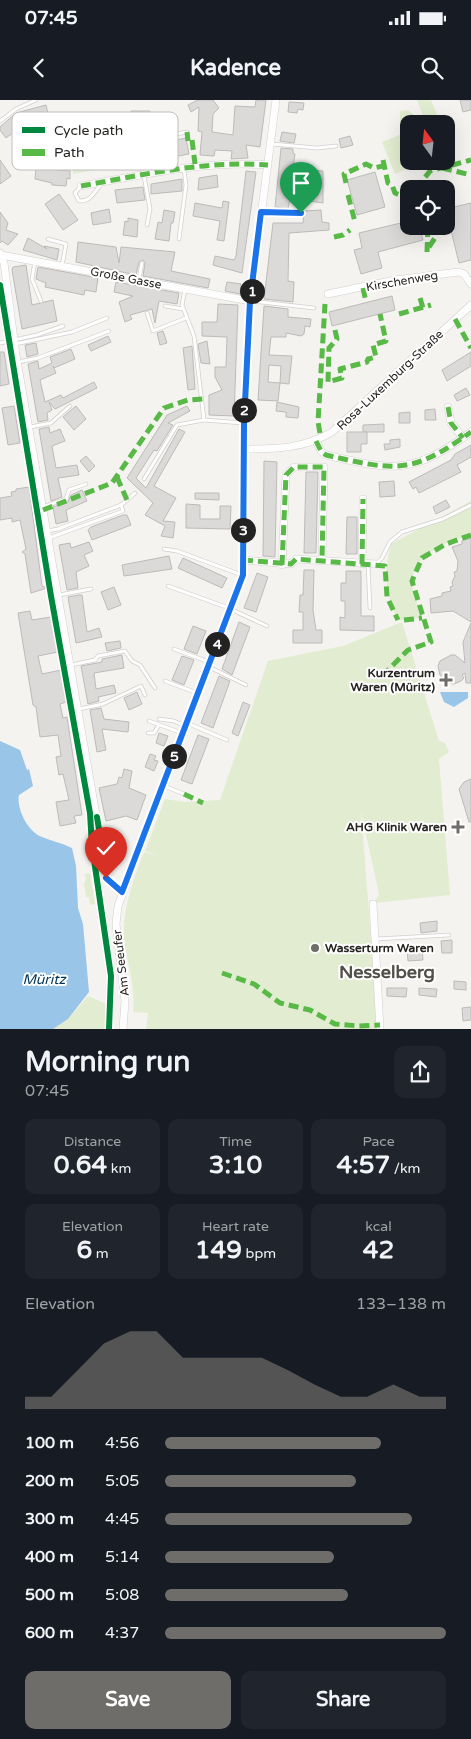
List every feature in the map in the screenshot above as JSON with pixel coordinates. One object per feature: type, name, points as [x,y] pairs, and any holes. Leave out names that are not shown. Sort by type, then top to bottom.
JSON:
[{"type":"street","points":[[243,575],[243,449],[250,301],[276,100]]},
{"type":"street","points":[[178,169],[248,163],[268,165]]},
{"type":"street","points":[[81,186],[173,170]]},
{"type":"street","points":[[1,254],[106,878],[122,892]]},
{"type":"street","name":"Große Gasse","points":[[1,254],[250,301]]},
{"type":"street","name":"Kirschenweg","points":[[328,294],[395,280],[459,272],[464,274],[471,284]]},
{"type":"street","name":"Rosa-Luxemburg-Straße","points":[[243,449],[293,448],[316,441],[343,424],[471,305]]},
{"type":"street","points":[[448,407],[451,423],[463,438]]},
{"type":"street","points":[[316,441],[321,451],[326,455],[363,464],[393,468],[424,461],[471,432]]},
{"type":"street","points":[[282,565],[286,474],[294,467],[324,467],[322,560]]},
{"type":"street","points":[[243,560],[282,565],[291,564],[296,559],[369,564],[363,499]]},
{"type":"street","name":"Am Seeufer","points":[[123,1029],[125,1001],[116,924],[122,892],[243,575]]},
{"type":"street","points":[[373,904],[380,1029]]},
{"type":"lane","points":[[0,121],[16,109],[36,100]]},
{"type":"lane","points":[[178,134],[187,132]]},
{"type":"lane","points":[[271,144],[317,148],[336,146]]},
{"type":"lane","points":[[179,238],[186,185],[184,168]]},
{"type":"lane","points":[[144,170],[150,209],[147,225]]},
{"type":"lane","points":[[81,186],[75,193],[79,201],[85,201],[90,199],[102,182]]},
{"type":"lane","points":[[261,212],[301,213]]},
{"type":"lane","points":[[48,239],[66,244],[62,266]]},
{"type":"lane","points":[[35,260],[32,280],[41,301]]},
{"type":"lane","points":[[138,281],[142,263]]},
{"type":"lane","points":[[186,289],[183,309],[194,336],[204,420]]},
{"type":"lane","points":[[250,301],[314,308]]},
{"type":"lane","points":[[165,306],[183,309]]},
{"type":"lane","points":[[147,313],[153,331],[186,318]]},
{"type":"lane","points":[[0,343],[72,332],[107,318]]},
{"type":"lane","points":[[15,342],[63,326]]},
{"type":"lane","points":[[18,362],[38,358],[109,331]]},
{"type":"lane","points":[[29,427],[51,423],[70,406]]},
{"type":"lane","points":[[144,478],[177,425],[204,420],[244,423]]},
{"type":"lane","points":[[43,507],[66,499],[69,490],[86,484]]},
{"type":"lane","points":[[47,535],[121,505],[135,493]]},
{"type":"lane","points":[[47,535],[123,511],[121,505]]},
{"type":"lane","points":[[370,608],[369,564],[382,558],[390,542],[402,532],[444,519],[471,505]]},
{"type":"lane","points":[[164,549],[177,551],[243,575]]},
{"type":"lane","points":[[168,586],[230,609],[267,626]]},
{"type":"lane","points":[[58,596],[91,589]]},
{"type":"lane","points":[[174,649],[246,685]]},
{"type":"lane","points":[[71,665],[95,660],[98,656],[125,651],[132,661],[140,665],[155,688]]},
{"type":"lane","points":[[165,681],[198,693]]},
{"type":"lane","points":[[79,709],[102,704],[141,686],[145,695]]},
{"type":"lane","points":[[159,719],[186,724],[227,740]]},
{"type":"lane","points":[[149,721],[182,734]]},
{"type":"lane","points":[[148,733],[154,733],[160,725]]},
{"type":"lane","points":[[162,785],[184,794]]},
{"type":"lane","points":[[376,939],[449,935]]},
{"type":"green space","points":[[417,100],[431,100],[437,115],[423,115]]},
{"type":"green space","points":[[408,110],[414,115],[400,115],[400,111]]},
{"type":"green space","points":[[400,135],[400,170],[404,170],[395,174],[382,142]]},
{"type":"green space","points":[[73,170],[95,170],[73,174]]},
{"type":"green space","points":[[471,501],[471,535],[443,545],[426,555],[415,571],[412,584],[422,618],[398,620],[390,601],[386,574],[391,544]]},
{"type":"green space","points":[[402,622],[439,741],[445,743],[449,752],[439,759],[450,895],[374,903],[379,894],[361,811],[375,990],[376,1029],[146,1029],[148,1013],[133,1012],[133,993],[124,927],[130,894],[144,852],[160,856],[145,851],[165,799],[185,802],[220,800],[268,661],[343,646]]},
{"type":"green space","points":[[90,873],[95,904],[90,905],[89,897],[86,897],[84,883],[86,880],[85,874]]},
{"type":"green space","points":[[88,996],[109,1005],[107,1029],[53,1029],[68,1019]]},
{"type":"water","points":[[440,692],[468,692],[468,698],[454,707],[444,702]]},
{"type":"water","name":"Müritz","points":[[0,741],[20,750],[27,770],[29,769],[33,786],[19,795],[19,806],[24,819],[37,834],[72,848],[76,866],[78,908],[83,924],[89,992],[68,1019],[53,1029],[0,1029]]},
{"type":"building","points":[[198,100],[213,100],[219,108],[213,114],[212,132],[233,135],[235,106],[255,107],[256,100],[266,100],[260,147],[246,145],[248,158],[231,159],[232,151],[215,150],[214,156],[200,155],[202,132],[198,131],[199,107],[191,112],[188,105]]},
{"type":"building","points":[[460,100],[471,100],[471,110],[463,112]]},
{"type":"building","points":[[289,102],[304,103],[303,110],[298,109],[297,113],[288,112]]},
{"type":"building","points":[[46,105],[48,112],[20,112]]},
{"type":"building","points":[[131,111],[150,111],[150,112]]},
{"type":"building","points":[[12,116],[12,134],[6,138],[0,127]]},
{"type":"building","points":[[282,132],[296,134],[294,143],[280,141]]},
{"type":"building","points":[[350,136],[353,145],[341,148],[339,139]]},
{"type":"building","points":[[186,138],[189,154],[178,156],[178,140]]},
{"type":"building","points":[[281,148],[293,149],[295,154],[293,168],[323,171],[323,203],[290,198],[288,209],[275,207]]},
{"type":"building","points":[[0,160],[11,176],[0,184]]},
{"type":"building","points":[[36,170],[70,171],[70,179],[67,178],[66,186],[52,185],[52,183],[35,179]]},
{"type":"building","points":[[246,171],[256,172],[242,273],[213,265],[215,256],[234,260],[236,256]]},
{"type":"building","points":[[375,172],[385,207],[357,215],[347,180]]},
{"type":"building","points":[[217,175],[218,187],[198,190],[199,178]]},
{"type":"building","points":[[182,179],[182,191],[151,194],[151,184]]},
{"type":"building","points":[[143,187],[145,200],[117,203],[115,190]]},
{"type":"building","points":[[59,194],[78,220],[63,230],[45,204]]},
{"type":"building","points":[[223,201],[229,202],[224,241],[217,240],[220,221],[193,216],[195,203],[222,208]]},
{"type":"building","points":[[471,203],[471,260],[459,263],[452,235],[455,235],[455,207]]},
{"type":"building","points":[[109,209],[111,222],[93,225],[91,213]]},
{"type":"building","points":[[164,210],[175,212],[173,223],[171,223],[169,241],[155,239],[158,222],[162,223]]},
{"type":"building","points":[[321,210],[322,222],[329,223],[329,230],[289,233],[288,281],[294,282],[293,302],[264,299],[273,223],[303,223],[304,211]]},
{"type":"building","points":[[0,212],[8,223],[6,230],[18,234],[8,245],[2,241],[0,243]]},
{"type":"building","points":[[128,218],[138,220],[137,237],[123,235],[125,221],[128,222]]},
{"type":"building","points":[[400,223],[400,235],[422,235],[423,240],[378,252],[382,268],[361,274],[354,250],[362,248],[359,233]]},
{"type":"building","points":[[28,238],[47,249],[44,246],[59,249],[57,260],[23,250]]},
{"type":"building","points":[[78,242],[116,247],[119,263],[121,247],[175,252],[171,271],[210,279],[208,288],[143,276],[145,263],[143,260],[139,262],[136,275],[76,262]]},
{"type":"building","points":[[26,265],[32,305],[53,300],[57,321],[22,329],[12,270],[13,267]]},
{"type":"building","points":[[38,267],[98,278],[96,292],[85,290],[84,295],[45,287],[46,283],[36,279]]},
{"type":"building","points":[[116,282],[179,293],[177,304],[159,301],[155,323],[152,309],[130,315],[132,319],[125,322],[119,302],[133,296],[114,292]]},
{"type":"building","points":[[227,282],[241,284],[240,294],[225,291]]},
{"type":"building","points":[[392,296],[395,310],[332,326],[329,312]]},
{"type":"building","points":[[218,304],[238,305],[234,416],[209,415],[209,395],[222,390],[215,377],[215,367],[226,367],[227,337],[202,336],[202,322],[217,322]]},
{"type":"building","points":[[264,306],[288,309],[288,317],[311,319],[310,327],[305,326],[304,334],[301,336],[286,333],[286,337],[271,337],[269,355],[292,356],[289,384],[280,383],[278,401],[258,400]],"holes":[[[269,365],[281,366],[280,383],[268,382]]]},
{"type":"building","points":[[163,331],[167,343],[160,345],[157,333]]},
{"type":"building","points":[[108,336],[111,342],[91,351],[88,345]]},
{"type":"building","points":[[207,341],[210,364],[201,363],[198,344]]},
{"type":"building","points":[[36,343],[38,354],[27,357],[25,345]]},
{"type":"building","points":[[192,346],[195,389],[188,390],[183,348]]},
{"type":"building","points":[[71,349],[75,359],[54,368],[53,366],[56,373],[40,380],[45,402],[61,395],[63,398],[94,382],[97,388],[55,409],[49,402],[52,410],[47,413],[48,420],[38,422],[28,364],[38,361],[39,369],[52,363],[50,357]]},
{"type":"building","points":[[0,352],[4,352],[9,384],[0,386]]},
{"type":"building","points":[[471,352],[471,366],[447,381],[442,370]]},
{"type":"building","points":[[466,388],[470,395],[457,401],[454,395]]},
{"type":"building","points":[[277,402],[299,407],[298,418],[286,417],[286,412],[276,411]]},
{"type":"building","points":[[14,406],[20,443],[8,445],[2,408]]},
{"type":"building","points":[[76,406],[86,419],[74,430],[63,417]]},
{"type":"building","points":[[187,406],[190,411],[168,423],[173,425],[157,451],[154,450],[136,478],[146,488],[179,429],[185,432],[154,486],[176,498],[163,521],[175,522],[173,538],[161,536],[165,526],[145,515],[153,503],[127,478],[167,415]]},
{"type":"building","points":[[435,409],[436,420],[425,420],[425,410]]},
{"type":"building","points":[[410,412],[410,423],[399,423],[399,413]]},
{"type":"building","points":[[384,424],[384,432],[363,432],[363,425]]},
{"type":"building","points":[[49,427],[50,433],[60,429],[65,441],[52,446],[56,468],[77,465],[79,475],[58,478],[62,497],[51,501],[39,429]]},
{"type":"building","points":[[347,432],[367,432],[367,444],[361,444],[361,452],[347,452]]},
{"type":"building","points":[[400,439],[400,447],[385,450],[384,444],[390,444],[390,440]]},
{"type":"building","points":[[471,445],[471,457],[457,465],[461,472],[419,493],[416,487],[413,489],[409,482],[451,460],[455,454]]},
{"type":"building","points":[[86,456],[95,466],[89,472],[80,461]]},
{"type":"building","points":[[264,461],[277,462],[275,557],[263,556]]},
{"type":"building","points":[[306,472],[318,472],[316,553],[304,553]]},
{"type":"building","points":[[394,481],[395,496],[380,497],[379,482]]},
{"type":"building","points":[[29,487],[42,586],[47,588],[31,593],[25,554],[22,552],[26,549],[20,520],[12,522],[12,518],[0,520],[0,498],[12,496],[11,492],[16,491],[16,489]]},
{"type":"building","points":[[82,490],[87,501],[66,510],[68,521],[56,524],[53,507],[68,502],[71,495]]},
{"type":"building","points":[[195,493],[219,493],[219,500],[195,499]]},
{"type":"building","points":[[446,500],[450,507],[436,514],[433,507]]},
{"type":"building","points":[[186,504],[200,505],[200,519],[220,519],[220,506],[231,506],[230,529],[186,528]]},
{"type":"building","points":[[127,515],[131,525],[92,540],[88,530],[91,527]]},
{"type":"building","points":[[347,517],[357,517],[357,554],[346,554]]},
{"type":"building","points":[[471,538],[471,622],[453,611],[431,613],[430,599],[451,591],[450,587],[453,586],[454,572],[457,571],[458,561],[452,547],[462,544],[462,541]]},
{"type":"building","points":[[89,542],[93,551],[84,555],[89,566],[76,572],[78,588],[67,590],[59,545],[70,543],[71,548]]},
{"type":"building","points":[[169,556],[172,569],[124,576],[122,565]]},
{"type":"building","points":[[183,558],[227,578],[222,588],[178,568]]},
{"type":"building","points":[[304,570],[314,570],[313,610],[316,630],[322,630],[322,643],[293,643],[293,630],[303,630],[303,612],[299,612],[300,595],[303,595]]},
{"type":"building","points":[[346,571],[361,571],[361,616],[374,616],[374,631],[340,630],[340,617],[345,618],[345,601],[341,601],[341,583],[346,583]]},
{"type":"building","points":[[257,573],[268,577],[256,612],[244,608]]},
{"type":"building","points":[[114,587],[121,605],[108,610],[101,592]]},
{"type":"building","points":[[82,595],[87,632],[99,628],[102,637],[76,643],[68,597]]},
{"type":"building","points":[[30,611],[32,620],[51,617],[58,652],[38,656],[42,674],[61,670],[66,702],[60,704],[63,718],[67,717],[82,815],[74,816],[76,823],[60,826],[56,802],[69,800],[63,774],[59,775],[56,757],[61,756],[58,735],[40,737],[36,707],[33,705],[18,613]]},
{"type":"building","points":[[239,622],[250,627],[232,675],[222,669]]},
{"type":"building","points":[[471,623],[471,683],[466,683],[465,673],[462,675],[464,678],[461,681],[454,684],[446,683],[440,675],[438,666],[440,661],[455,655],[465,663],[463,642]]},
{"type":"building","points":[[193,626],[206,631],[197,654],[184,649]]},
{"type":"building","points":[[120,641],[121,648],[107,651],[105,643]]},
{"type":"building","points":[[122,655],[124,668],[94,673],[96,689],[114,685],[116,693],[98,697],[99,701],[88,704],[81,666],[102,662],[102,659]]},
{"type":"building","points":[[182,656],[194,660],[184,685],[172,680]]},
{"type":"building","points":[[219,676],[230,681],[213,728],[201,723]]},
{"type":"building","points":[[137,692],[142,704],[129,710],[124,698]]},
{"type":"building","points":[[243,702],[250,705],[238,736],[232,733]]},
{"type":"building","points":[[101,708],[104,719],[129,722],[128,732],[102,729],[106,750],[97,752],[90,710]]},
{"type":"building","points":[[159,733],[168,736],[164,746],[156,743]]},
{"type":"building","points":[[198,735],[209,739],[192,784],[181,780]]},
{"type":"building","points":[[150,754],[156,756],[154,760],[158,761],[154,771],[145,767]]},
{"type":"building","points":[[124,769],[132,771],[129,788],[146,795],[137,820],[126,816],[106,821],[99,788],[117,784],[119,777],[122,778]]},
{"type":"building","points":[[471,779],[471,822],[469,822],[459,789],[464,782]]},
{"type":"building","points":[[437,921],[437,931],[421,933],[420,923]]},
{"type":"building","points":[[452,940],[452,953],[442,953],[441,941]]},
{"type":"building","name":"Wasserturm Waren","points":[[313,943],[317,943],[320,948],[319,952],[313,953],[310,950],[310,946]]},
{"type":"building","points":[[422,949],[423,960],[408,961],[407,950]]},
{"type":"building","points":[[454,981],[466,982],[466,990],[454,989]]},
{"type":"building","points":[[387,988],[407,988],[406,997],[387,996]]},
{"type":"building","points":[[419,988],[437,989],[436,997],[419,995]]},
{"type":"building","points":[[471,1007],[471,1020],[463,1021],[462,1008]]},
{"type":"marked path","points":[[187,132],[188,141]]},
{"type":"marked path","points":[[192,140],[195,164]]},
{"type":"marked path","points":[[383,160],[388,183],[392,185],[395,193],[400,195]]},
{"type":"marked path","points":[[423,180],[430,171],[471,160]]},
{"type":"marked path","points":[[346,183],[344,174],[366,164],[374,168],[383,166]]},
{"type":"marked path","points":[[178,170],[221,165],[268,165]]},
{"type":"marked path","points":[[81,186],[174,170]]},
{"type":"marked path","points":[[450,170],[471,175]]},
{"type":"marked path","points":[[348,195],[355,222]]},
{"type":"marked path","points":[[334,237],[343,235],[350,230]]},
{"type":"marked path","points":[[427,252],[428,235]]},
{"type":"marked path","points":[[429,247],[435,238],[435,235]]},
{"type":"marked path","points":[[363,288],[366,302]]},
{"type":"marked path","points":[[420,298],[423,308]]},
{"type":"marked path","points":[[320,433],[318,422],[325,304]]},
{"type":"marked path","points":[[399,314],[431,305]]},
{"type":"marked path","points":[[335,330],[337,339],[329,348],[328,382],[342,378],[340,369],[367,362],[368,359],[376,357],[373,345],[386,341],[380,314]]},
{"type":"marked path","points":[[455,319],[471,348]]},
{"type":"marked path","points":[[43,510],[112,483],[164,408],[188,400],[203,399]]},
{"type":"marked path","points":[[448,407],[451,423],[463,438]]},
{"type":"marked path","points":[[316,441],[321,451],[326,455],[369,464],[402,466],[433,456],[471,432]]},
{"type":"marked path","points":[[282,565],[286,475],[294,467],[324,467],[322,560]]},
{"type":"marked path","points":[[117,477],[127,500]]},
{"type":"marked path","points":[[362,564],[363,499]]},
{"type":"marked path","points":[[382,676],[408,650],[431,642],[412,581],[422,558],[446,544],[471,535]]},
{"type":"marked path","points":[[243,560],[291,564],[296,559],[385,566],[387,597],[398,620]]},
{"type":"marked path","points":[[404,620],[422,618]]},
{"type":"marked path","points":[[184,794],[203,803]]},
{"type":"marked path","points":[[222,973],[254,984],[280,1003],[310,1010],[335,1024],[380,1025]]},
{"type":"cycle path","points":[[0,285],[51,596],[90,813],[92,846],[111,976],[109,1029]]},
{"type":"cycle path","points":[[97,817],[107,878],[122,892]]},
{"type":"place","name":"Kurzentrum Waren (Müritz)","points":[[446,680]]},
{"type":"place","name":"AHG Klinik Waren","points":[[458,827]]},
{"type":"place","name":"Wasserturm Waren","points":[[315,948]]},
{"type":"district","name":"Nesselberg","points":[[387,972]]},
{"type":"route","points":[[106,878],[122,892],[241,582],[243,575],[243,449],[250,301],[261,212],[301,213]]}]
